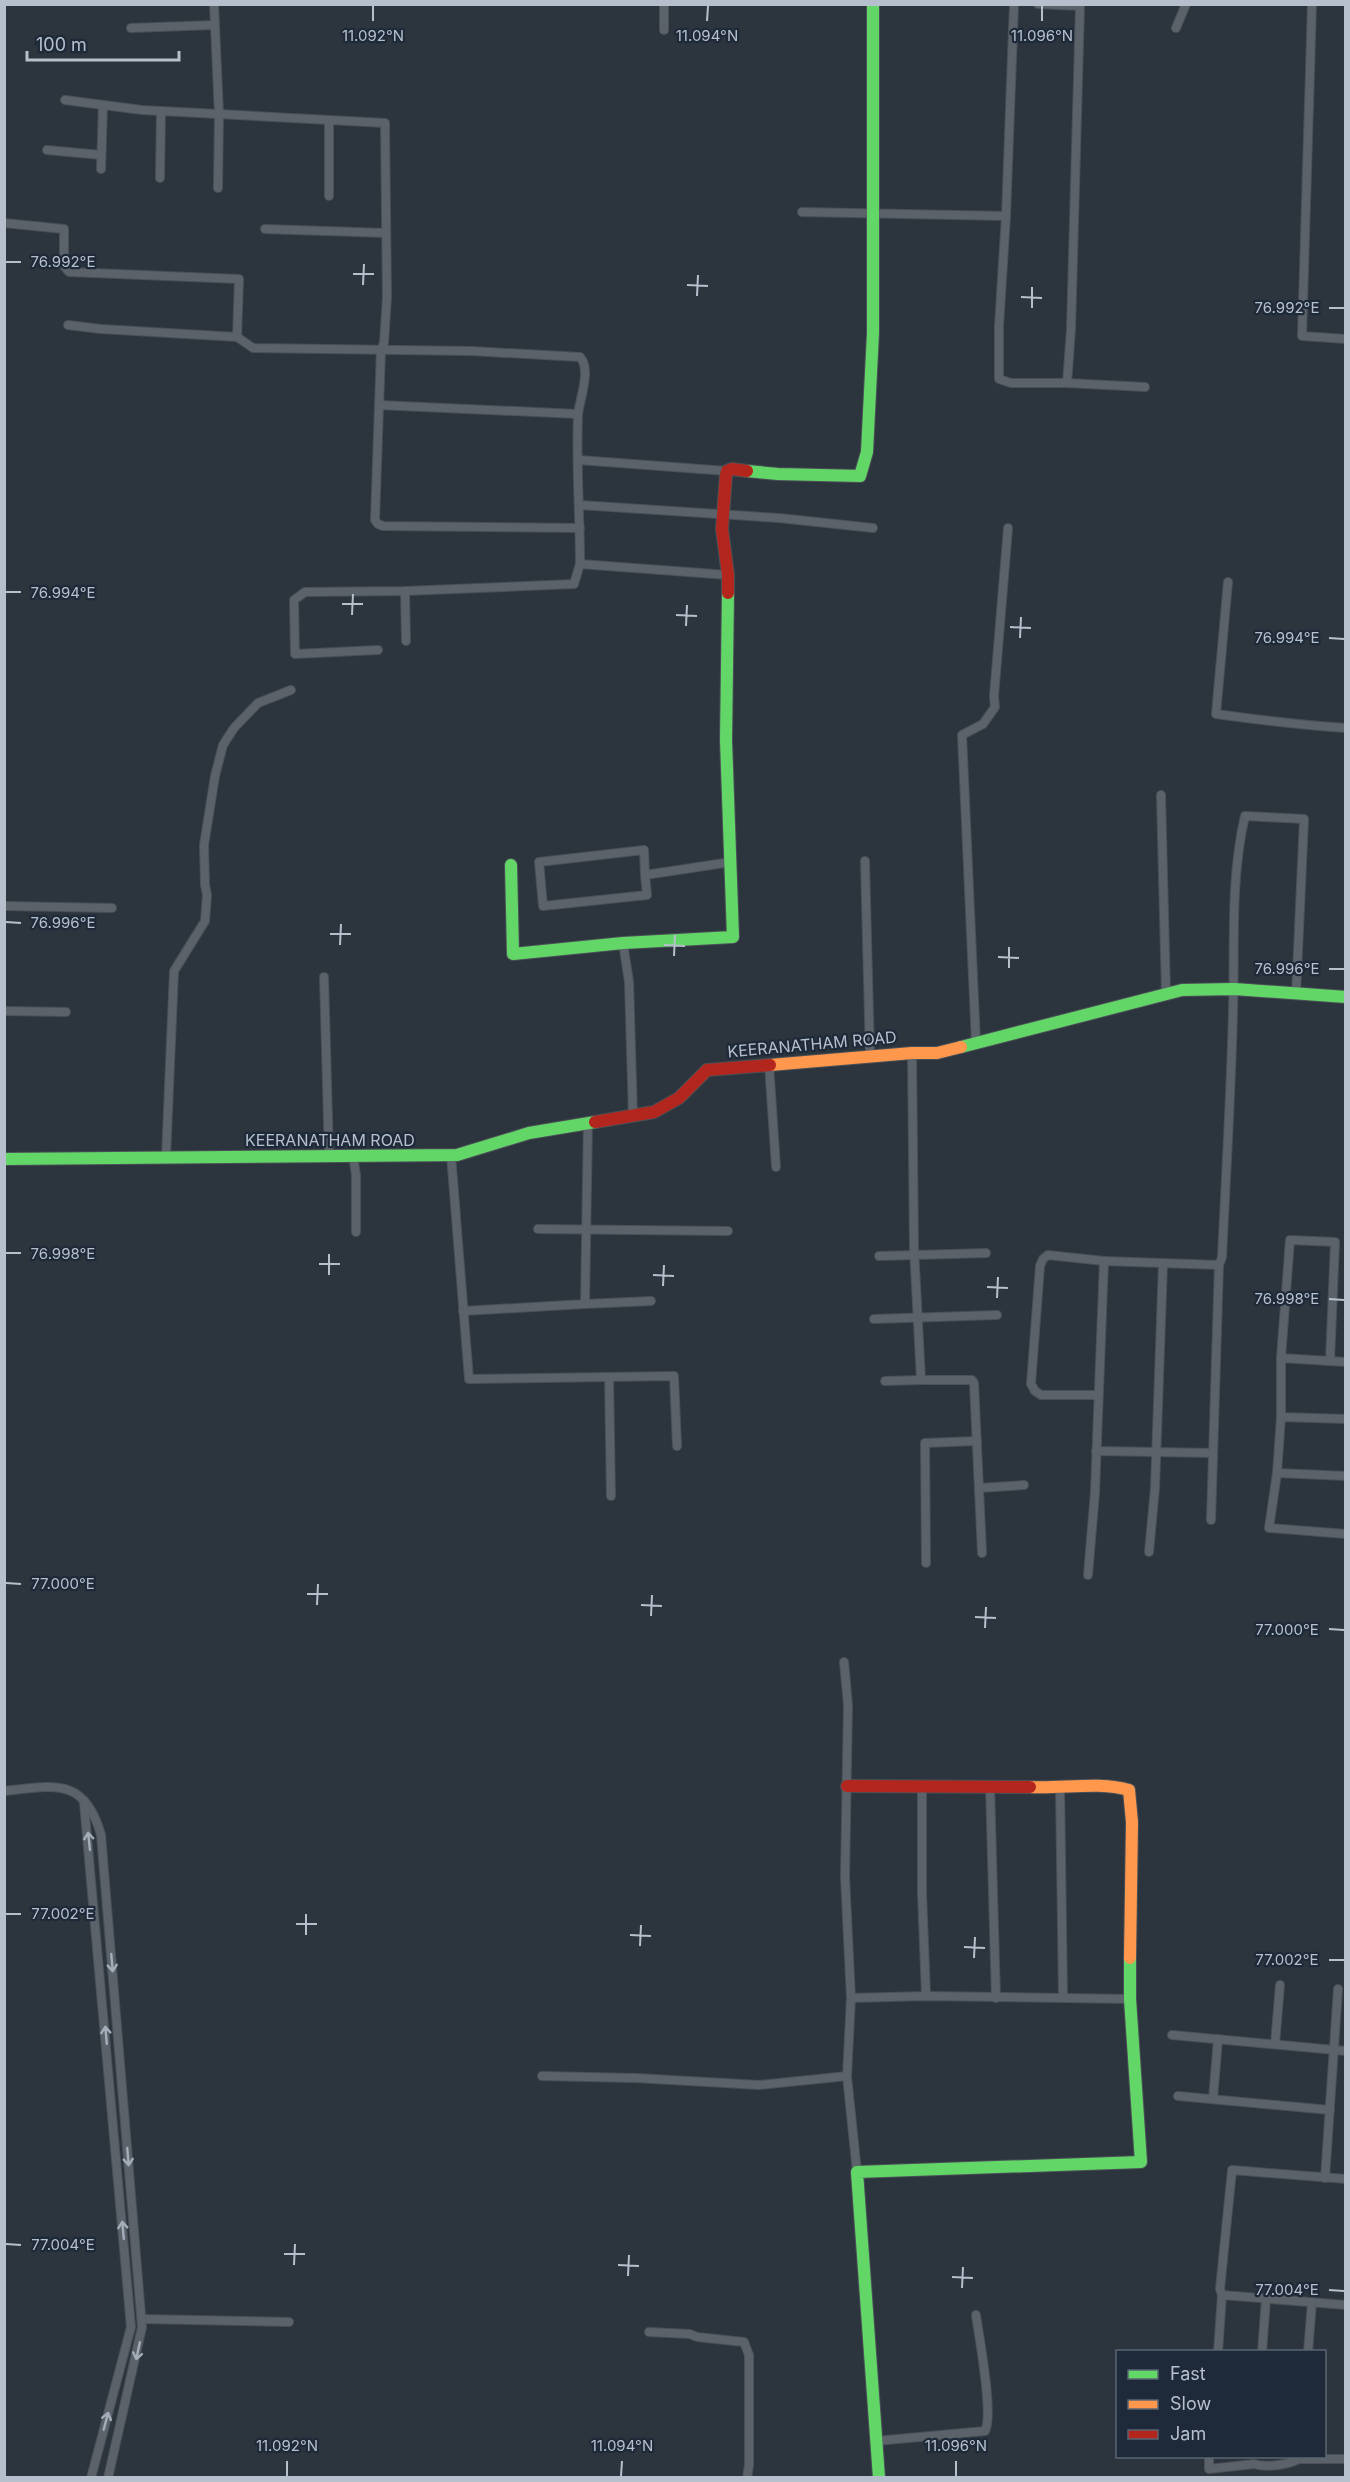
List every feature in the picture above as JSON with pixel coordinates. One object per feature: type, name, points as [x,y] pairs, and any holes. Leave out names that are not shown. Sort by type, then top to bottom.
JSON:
[{"type":"street","points":[[214,4],[219,114],[218,188]]},
{"type":"street","points":[[664,4],[664,30]]},
{"type":"street","points":[[579,460],[838,477],[860,476],[863,472],[867,452],[873,340],[871,53],[873,4]]},
{"type":"street","points":[[1014,4],[1006,216],[999,326],[999,380],[1145,387]]},
{"type":"street","points":[[1038,4],[1080,6],[1071,329],[1067,383]]},
{"type":"street","points":[[1176,28],[1186,4]]},
{"type":"street","points":[[1312,4],[1302,336],[1346,339]]},
{"type":"street","points":[[131,27],[214,25]]},
{"type":"street","points":[[65,100],[161,111],[384,123],[387,297],[384,343],[381,350],[375,520],[378,524],[580,528]]},
{"type":"street","points":[[101,169],[103,105]]},
{"type":"street","points":[[160,178],[161,111]]},
{"type":"street","points":[[329,120],[329,196]]},
{"type":"street","points":[[47,150],[101,155]]},
{"type":"street","points":[[802,212],[1006,216]]},
{"type":"street","points":[[4,223],[63,229],[64,266],[69,272],[239,279],[237,337]]},
{"type":"street","points":[[265,230],[386,233]]},
{"type":"street","points":[[68,325],[237,337],[253,348],[494,352],[580,357],[583,360],[584,370],[578,414],[580,564],[574,584],[405,591],[305,592],[294,600],[295,654],[378,650]]},
{"type":"street","points":[[379,405],[578,414]]},
{"type":"street","points":[[511,865],[513,954],[623,943],[733,937],[726,740],[728,575],[722,529],[727,471]]},
{"type":"street","points":[[580,505],[779,518],[873,528]]},
{"type":"street","points":[[976,1043],[962,735],[983,724],[995,707],[1008,528]]},
{"type":"street","points":[[580,564],[728,575]]},
{"type":"street","points":[[1228,582],[1216,714],[1272,722],[1286,721],[1346,728]]},
{"type":"street","points":[[405,591],[406,641]]},
{"type":"street","points":[[166,1157],[174,971],[205,921],[207,895],[204,885],[204,845],[215,776],[224,745],[234,728],[258,703],[291,690]]},
{"type":"street","points":[[1161,795],[1166,994]]},
{"type":"street","points":[[1211,1520],[1219,1264],[1222,1257],[1234,989],[1235,908],[1241,834],[1245,816],[1304,819],[1296,994]]},
{"type":"street","points":[[644,850],[645,875],[647,895],[543,906],[538,861],[644,850]]},
{"type":"street","points":[[865,861],[870,1056]]},
{"type":"street","points":[[645,875],[731,862]]},
{"type":"street","points":[[4,906],[112,908]]},
{"type":"street","points":[[623,943],[629,982],[633,1116]]},
{"type":"street","points":[[324,977],[329,1156]]},
{"type":"street","name":"KEERANATHAM ROAD","points":[[4,1159],[451,1155],[529,1133],[654,1112],[679,1098],[707,1070],[870,1056],[937,1053],[1182,990],[1234,989],[1346,997]]},
{"type":"street","points":[[4,1011],[66,1012]]},
{"type":"street","points":[[912,1053],[914,1256],[921,1380]]},
{"type":"street","points":[[769,1064],[776,1167]]},
{"type":"street","points":[[585,1304],[588,1123]]},
{"type":"street","points":[[451,1155],[469,1379],[674,1376],[677,1446]]},
{"type":"street","points":[[353,1156],[356,1175],[356,1232]]},
{"type":"street","points":[[538,1229],[728,1231]]},
{"type":"street","points":[[1330,1361],[1335,1242],[1290,1240],[1281,1358],[1281,1417],[1277,1473],[1269,1528],[1346,1534]]},
{"type":"street","points":[[879,1256],[986,1253]]},
{"type":"street","points":[[1098,1395],[1041,1395],[1031,1384],[1040,1266],[1043,1259],[1048,1256],[1163,1264],[1219,1264]]},
{"type":"street","points":[[1088,1575],[1104,1261]]},
{"type":"street","points":[[1149,1552],[1156,1451],[1163,1264]]},
{"type":"street","points":[[463,1311],[651,1301]]},
{"type":"street","points":[[874,1319],[997,1315]]},
{"type":"street","points":[[1281,1358],[1346,1362]]},
{"type":"street","points":[[609,1377],[610,1496]]},
{"type":"street","points":[[885,1381],[972,1380],[974,1383],[982,1554]]},
{"type":"street","points":[[1281,1417],[1346,1419]]},
{"type":"street","points":[[926,1563],[925,1443],[977,1441]]},
{"type":"street","points":[[1096,1451],[1213,1453]]},
{"type":"street","points":[[1277,1473],[1346,1476]]},
{"type":"street","points":[[979,1488],[1024,1485]]},
{"type":"street","points":[[844,1662],[848,1705],[845,1878],[851,1998],[847,2076],[879,2478]]},
{"type":"street","points":[[848,1786],[990,1787],[1006,1785],[1060,1788],[1108,1785],[1129,1790],[1132,1822],[1130,1999],[1141,2162],[856,2172]]},
{"type":"street","points":[[4,1791],[55,1786],[67,1788],[92,1809],[101,1835],[142,2319],[139,2349],[108,2478]]},
{"type":"street","points":[[922,1786],[922,1892],[926,1996]]},
{"type":"street","points":[[990,1787],[996,1998]]},
{"type":"street","points":[[1060,1788],[1063,1997]]},
{"type":"street","points":[[84,1803],[131,2327],[91,2478]]},
{"type":"street","points":[[1275,2044],[1280,1985]]},
{"type":"street","points":[[1325,2178],[1338,1989]]},
{"type":"street","points":[[851,1998],[926,1996],[1130,1999]]},
{"type":"street","points":[[1172,2035],[1346,2051]]},
{"type":"street","points":[[1213,2099],[1218,2039]]},
{"type":"street","points":[[542,2076],[636,2078],[759,2085],[847,2076]]},
{"type":"street","points":[[1178,2096],[1330,2110]]},
{"type":"street","points":[[1218,2350],[1222,2295],[1220,2289],[1232,2170],[1346,2179]]},
{"type":"street","points":[[1222,2295],[1346,2306]]},
{"type":"street","points":[[1262,2350],[1266,2299]]},
{"type":"street","points":[[1308,2350],[1312,2302]]},
{"type":"street","points":[[876,2441],[985,2431],[988,2424],[985,2380],[976,2315]]},
{"type":"street","points":[[142,2319],[289,2322]]},
{"type":"street","points":[[649,2332],[690,2334],[697,2337],[744,2343],[749,2355],[747,2478]]},
{"type":"street","points":[[1209,2458],[1209,2469],[1254,2460],[1261,2466],[1282,2464],[1299,2458],[1346,2459]]},
{"type":"traffic: fast","points":[[747,471],[860,476],[867,452],[873,333],[873,4]]},
{"type":"traffic: fast","points":[[511,865],[513,954],[623,943],[733,937],[726,740],[728,593]]},
{"type":"traffic: fast","points":[[961,1047],[1182,990],[1234,989],[1346,997]]},
{"type":"traffic: fast","points":[[4,1159],[457,1155],[529,1133],[595,1122]]},
{"type":"traffic: fast","points":[[879,2478],[857,2172],[1141,2162],[1130,1999],[1130,1958]]},
{"type":"traffic: slow","points":[[770,1065],[937,1053],[961,1047]]},
{"type":"traffic: slow","points":[[1030,1787],[1105,1786],[1129,1790],[1132,1822],[1130,1958]]},
{"type":"traffic: jam","points":[[728,593],[722,529],[726,475],[727,471],[732,469],[747,471]]},
{"type":"traffic: jam","points":[[595,1122],[654,1112],[679,1098],[707,1070],[770,1065]]},
{"type":"traffic: jam","points":[[847,1786],[1030,1787]]}]
